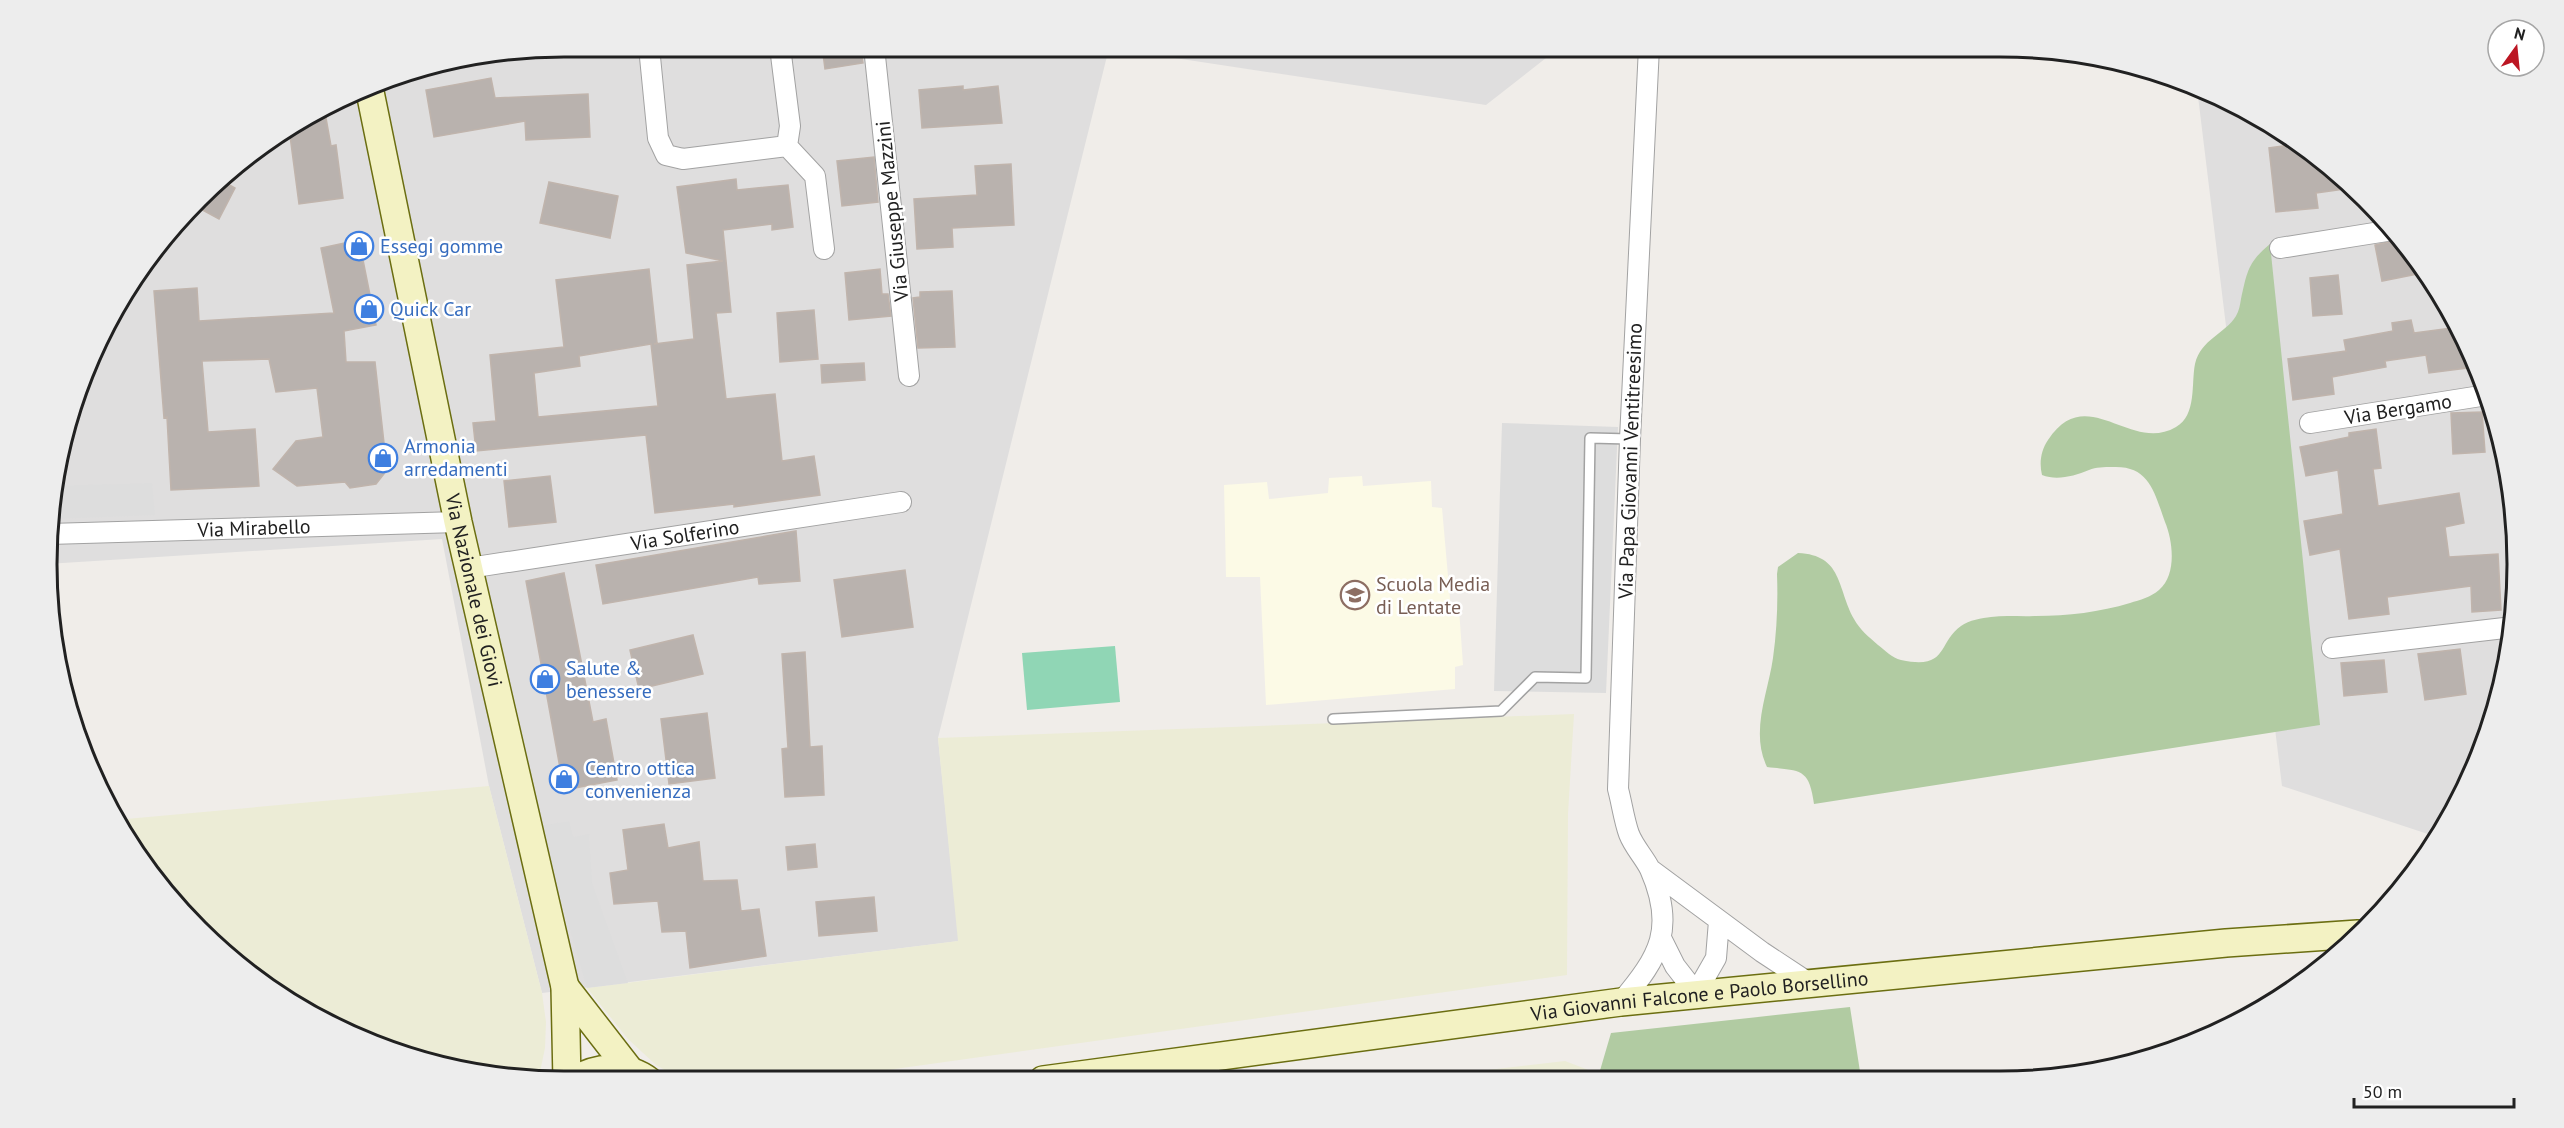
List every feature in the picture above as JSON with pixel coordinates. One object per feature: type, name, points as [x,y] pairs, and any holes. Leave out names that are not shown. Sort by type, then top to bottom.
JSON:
[{"type":"street","points":[[649,57],[658,138],[666,155],[683,159],[787,146]]},
{"type":"street","points":[[781,57],[790,126],[787,146]]},
{"type":"street","name":"Via Giuseppe Mazzini","points":[[875,57],[909,376]]},
{"type":"street","name":"Via Papa Giovanni Ventitreesimo","points":[[1621,1002],[1647,972],[1662,940],[1663,912],[1650,869],[1630,835],[1618,789],[1630,439],[1648,57]]},
{"type":"street","name":"Via Nazionale dei Giovi","points":[[371,96],[458,522],[565,987],[567,1071]]},
{"type":"street","points":[[787,146],[815,176],[824,249]]},
{"type":"street","points":[[2280,249],[2382,232]]},
{"type":"street","name":"Via Bergamo","points":[[2310,423],[2478,396]]},
{"type":"street","name":"Via Solferino","points":[[469,568],[901,502]]},
{"type":"street","name":"Via Mirabello","points":[[58,534],[458,522]]},
{"type":"street","points":[[2332,648],[2503,628]]},
{"type":"street","name":"Via Papa Giovanni Ventitreesimo","points":[[1650,869],[1719,921],[1809,983]]},
{"type":"street","points":[[1696,993],[1716,958],[1719,921]]},
{"type":"street","name":"Via Giovanni Falcone e Paolo Borsellino","points":[[1110,1071],[1696,993],[2215,944],[2346,935]]},
{"type":"street","name":"Via Papa Giovanni Ventitreesimo","points":[[1662,940],[1675,966],[1696,993]]},
{"type":"street","name":"Via Nazionale dei Giovi","points":[[565,987],[636,1071]]},
{"type":"street","points":[[595,1071],[614,1069],[621,1071]]},
{"type":"lane","points":[[1333,719],[1501,711],[1535,677],[1586,678],[1590,438],[1630,439]]},
{"type":"shaded area","points":[[564,57],[1107,57],[938,738],[959,941],[542,993],[489,786],[442,539],[57,563],[61,498],[74,433],[96,370],[125,310],[162,255],[205,205],[282,142],[340,109],[401,84],[433,74],[498,61]]},
{"type":"shaded area","points":[[1169,57],[1547,57],[1486,105]]},
{"type":"shaded area","points":[[2198,98],[2254,125],[2309,162],[2359,205],[2402,255],[2422,282],[2439,311],[2468,370],[2490,433],[2503,498],[2507,564],[2506,597],[2503,630],[2490,695],[2480,727],[2455,788],[2429,834],[2282,786]]},
{"type":"shaded area","points":[[1502,423],[1618,427],[1606,693],[1494,691]]},
{"type":"shaded area","name":"Scuola Media di Lentate","points":[[1362,476],[1363,486],[1431,481],[1432,507],[1442,508],[1451,610],[1459,609],[1463,665],[1455,667],[1455,689],[1266,705],[1260,577],[1226,577],[1224,485],[1267,482],[1269,499],[1328,493],[1329,478]]},
{"type":"shaded area","points":[[152,483],[155,515],[59,519],[63,486]]},
{"type":"shaded area","points":[[569,821],[573,837],[589,834],[592,883],[628,983],[587,988],[540,826]]},
{"type":"green space","points":[[2270,244],[2320,725],[1814,804],[1809,783],[1801,773],[1767,767],[1762,754],[1760,726],[1774,648],[1778,567],[1798,553],[1813,555],[1831,567],[1837,575],[1854,619],[1868,636],[1895,658],[1916,662],[1935,658],[1961,626],[1972,621],[1997,616],[2060,615],[2096,611],[2138,601],[2159,590],[2165,584],[2172,558],[2168,530],[2153,490],[2142,475],[2124,468],[2100,467],[2066,477],[2048,477],[2042,475],[2042,452],[2048,440],[2063,424],[2078,417],[2094,417],[2142,432],[2159,433],[2183,422],[2190,407],[2198,355],[2202,348],[2226,328],[2236,316],[2250,268],[2257,256]]},
{"type":"green space","points":[[1115,646],[1120,702],[1027,710],[1022,653]]},
{"type":"green space","points":[[1574,714],[1568,814],[1567,975],[881,1071],[666,1071],[656,1065],[628,1039],[587,988],[958,941],[938,738]]},
{"type":"green space","points":[[489,786],[542,993],[546,1022],[545,1048],[540,1070],[498,1067],[433,1054],[370,1032],[310,1003],[255,966],[205,923],[162,873],[126,819]]},
{"type":"green space","points":[[1850,1007],[1860,1071],[1600,1071],[1611,1033]]},
{"type":"green space","points":[[1565,1061],[1591,1071],[1479,1071]]},
{"type":"building","points":[[823,57],[862,57],[863,63],[825,69]]},
{"type":"building","points":[[491,78],[495,98],[588,94],[590,137],[526,140],[525,121],[434,137],[426,90]]},
{"type":"building","points":[[963,86],[963,90],[998,86],[1002,123],[922,128],[919,90]]},
{"type":"building","points":[[326,117],[331,146],[336,145],[343,198],[299,204],[290,137]]},
{"type":"building","points":[[2287,146],[2341,189],[2316,193],[2318,208],[2276,212],[2269,148]]},
{"type":"building","points":[[874,157],[878,202],[842,206],[837,161]]},
{"type":"building","points":[[1011,164],[1014,225],[952,228],[953,247],[917,249],[914,199],[977,195],[975,166]]},
{"type":"building","points":[[736,179],[737,190],[788,185],[793,227],[772,230],[772,224],[723,230],[731,312],[716,313],[726,399],[775,394],[782,461],[814,456],[820,495],[734,507],[734,504],[655,513],[646,435],[476,451],[473,423],[496,421],[490,355],[564,347],[556,280],[649,269],[657,343],[654,344],[694,339],[687,265],[723,261],[686,253],[677,187]],"holes":[[[651,344],[658,406],[538,417],[534,373],[580,366],[579,356]]]},
{"type":"building","points":[[549,182],[618,196],[610,238],[540,223]]},
{"type":"building","points":[[228,184],[235,188],[219,219],[201,209]]},
{"type":"building","points":[[359,240],[376,325],[344,331],[346,362],[375,362],[387,470],[376,484],[350,488],[345,482],[297,486],[273,469],[296,441],[323,437],[317,388],[276,392],[269,359],[202,361],[208,432],[255,429],[259,486],[171,490],[167,417],[164,418],[154,291],[197,288],[199,321],[334,313],[321,248]]},
{"type":"building","points":[[2391,241],[2416,274],[2382,281],[2375,245]]},
{"type":"building","points":[[880,269],[882,294],[888,294],[891,316],[849,320],[845,273]]},
{"type":"building","points":[[2338,275],[2342,314],[2313,316],[2310,278]]},
{"type":"building","points":[[952,291],[955,347],[918,348],[913,298],[920,297],[920,292]]},
{"type":"building","points":[[814,310],[818,359],[780,362],[777,313]]},
{"type":"building","points":[[2411,320],[2414,333],[2449,328],[2467,368],[2429,373],[2426,355],[2385,361],[2386,367],[2332,377],[2334,394],[2293,400],[2288,359],[2346,351],[2344,340],[2393,331],[2392,323]]},
{"type":"building","points":[[864,363],[865,380],[822,383],[821,365]]},
{"type":"building","points":[[2482,412],[2485,452],[2453,454],[2451,413]]},
{"type":"building","points":[[2376,429],[2381,468],[2373,469],[2378,506],[2459,493],[2464,523],[2445,527],[2449,557],[2498,554],[2501,610],[2472,612],[2471,586],[2387,597],[2389,614],[2349,619],[2340,549],[2310,555],[2304,521],[2343,514],[2338,470],[2306,476],[2300,447],[2349,437],[2349,433]]},
{"type":"building","points":[[550,476],[556,522],[509,527],[504,481]]},
{"type":"building","points":[[796,531],[800,581],[759,584],[758,577],[603,604],[596,565]]},
{"type":"building","points":[[905,570],[913,627],[842,637],[834,580]]},
{"type":"building","points":[[564,573],[593,722],[606,719],[617,780],[564,790],[526,581]]},
{"type":"building","points":[[693,635],[703,674],[639,689],[630,650]]},
{"type":"building","points":[[2460,649],[2466,694],[2425,700],[2418,654]]},
{"type":"building","points":[[805,652],[810,747],[822,746],[824,795],[785,797],[782,749],[788,748],[782,654]]},
{"type":"building","points":[[2384,660],[2387,692],[2344,696],[2341,663]]},
{"type":"building","points":[[707,713],[715,778],[669,784],[661,719]]},
{"type":"building","points":[[664,824],[668,848],[699,842],[703,881],[737,880],[741,911],[759,909],[766,956],[690,968],[686,931],[662,932],[658,901],[614,904],[610,873],[628,870],[623,830]]},
{"type":"building","points":[[815,844],[817,867],[788,870],[786,847]]},
{"type":"building","points":[[874,897],[877,931],[819,936],[816,902]]},
{"type":"place","name":"Essegi gomme","points":[[359,246]]},
{"type":"place","name":"Quick Car","points":[[369,309]]},
{"type":"place","name":"Armonia arredamenti","points":[[383,458]]},
{"type":"place","name":"Scuola Media di Lentate","points":[[1355,595]]},
{"type":"place","name":"Salute & benessere","points":[[545,679]]},
{"type":"place","name":"Centro ottica convenienza","points":[[564,779]]}]
